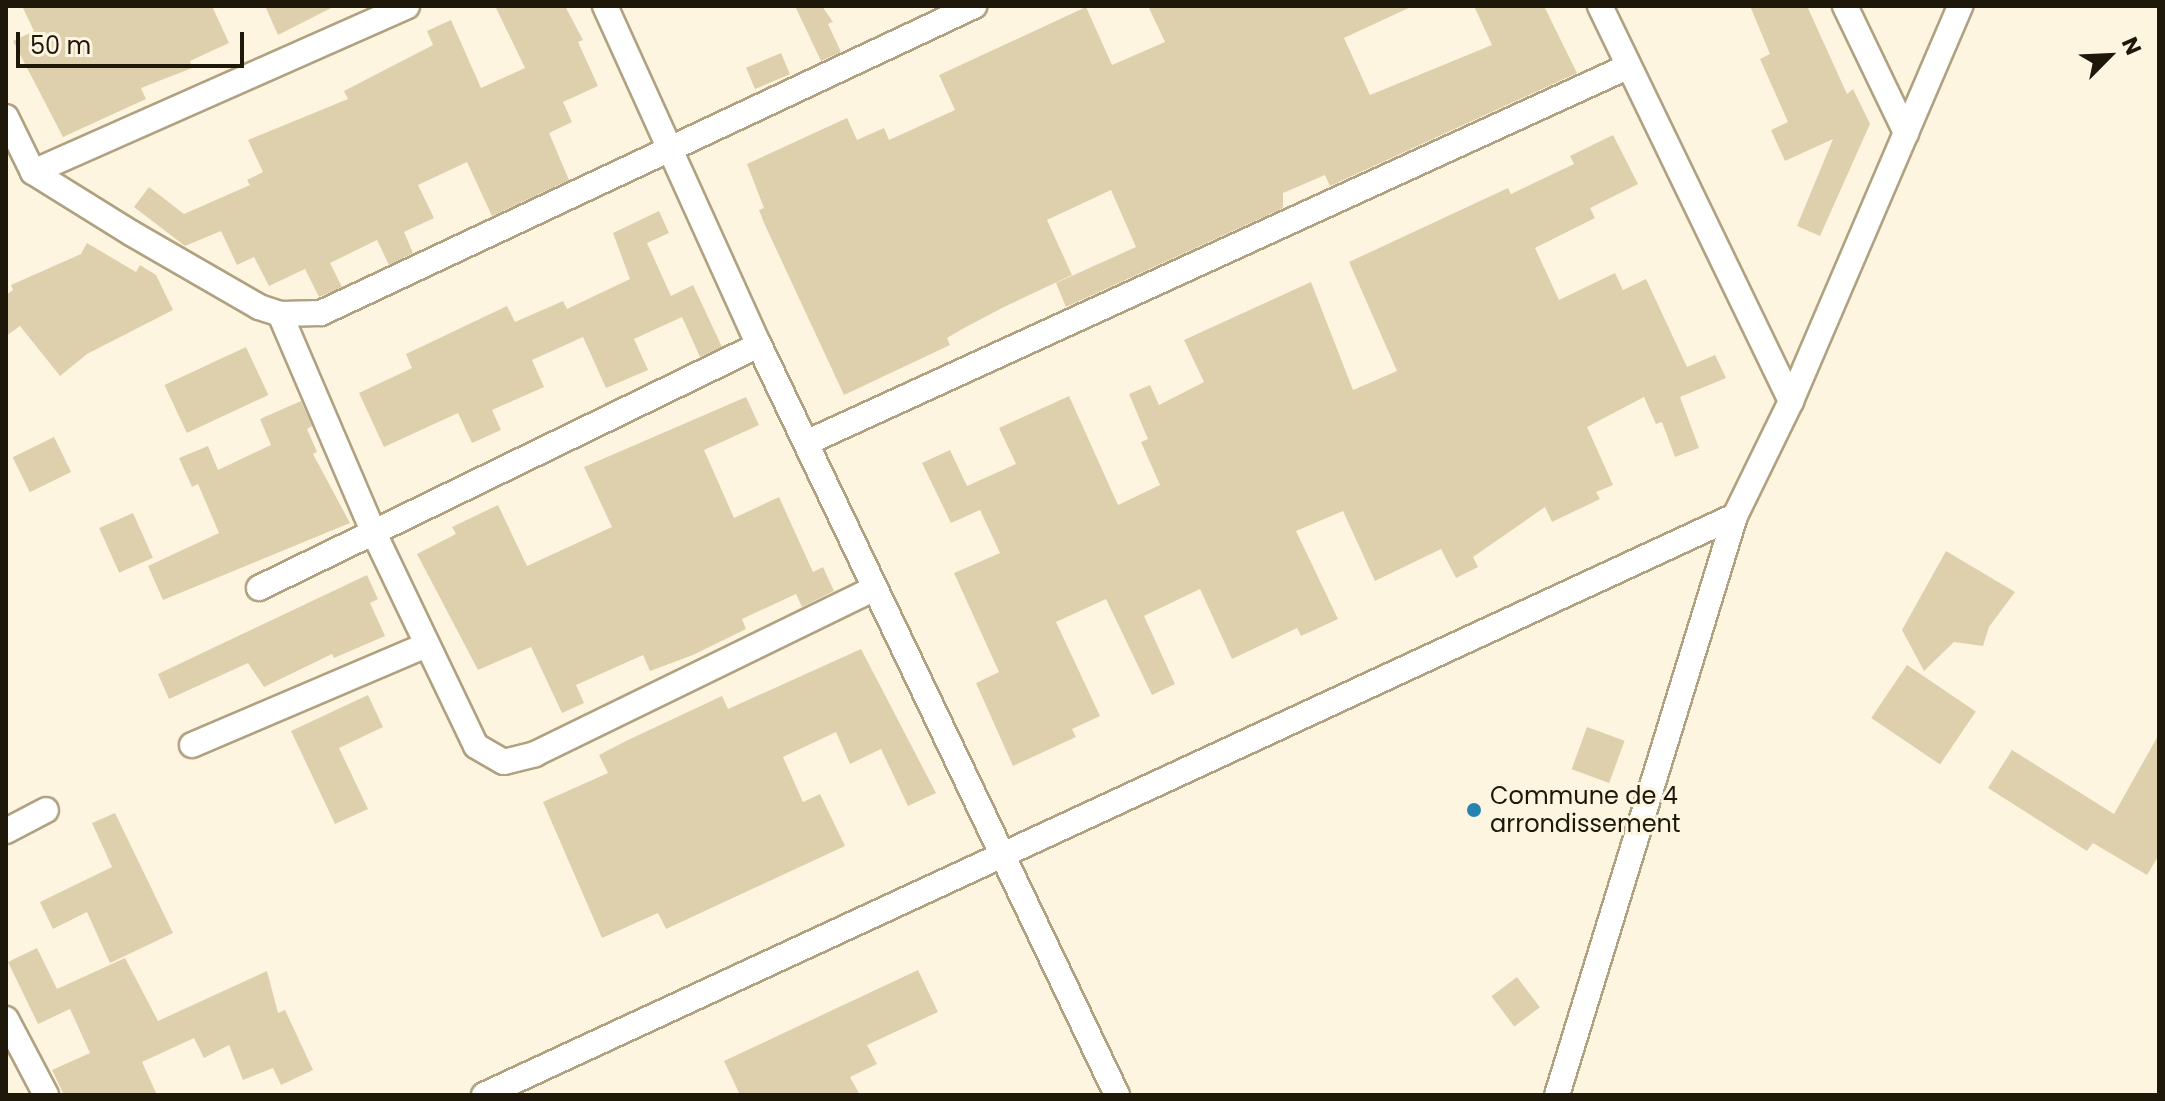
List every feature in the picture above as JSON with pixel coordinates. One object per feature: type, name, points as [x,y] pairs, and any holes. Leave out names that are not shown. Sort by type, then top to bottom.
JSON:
[{"type":"street","points":[[33,172],[407,6]]},
{"type":"street","points":[[605,6],[759,345],[808,442],[1117,1095]]},
{"type":"street","points":[[6,117],[33,172],[234,292],[280,314],[321,313],[673,151],[974,6]]},
{"type":"street","points":[[1600,6],[1791,401]]},
{"type":"street","points":[[1845,6],[1906,133]]},
{"type":"street","points":[[1557,1095],[1735,516],[1791,401],[1960,6]]},
{"type":"street","points":[[808,442],[1627,67]]},
{"type":"street","points":[[280,314],[373,531],[476,746],[504,762],[535,754],[875,588]]},
{"type":"street","points":[[259,588],[759,345]]},
{"type":"street","points":[[484,1095],[1001,852],[1735,516]]},
{"type":"street","points":[[192,745],[427,645]]},
{"type":"street","points":[[6,831],[46,810]]},
{"type":"street","points":[[6,1019],[46,1095]]},
{"type":"building","points":[[22,6],[212,6],[229,43],[190,61],[192,68],[141,88],[146,99],[63,137],[13,41],[34,31]]},
{"type":"building","points":[[265,6],[335,6],[278,35]]},
{"type":"building","points":[[495,6],[565,6],[583,40],[578,42],[598,86],[563,102],[572,122],[549,133],[569,180],[492,216],[467,162],[418,185],[434,218],[404,232],[413,253],[389,265],[377,240],[330,263],[342,287],[319,297],[305,269],[269,286],[254,257],[237,265],[221,231],[185,246],[134,207],[149,187],[184,214],[250,185],[247,180],[263,172],[248,140],[348,99],[344,91],[433,45],[427,31],[451,20],[481,88],[525,68]]},
{"type":"building","points":[[795,6],[822,6],[833,22],[828,24],[841,52],[821,61]]},
{"type":"building","points":[[1148,6],[1413,6],[1344,38],[1370,95],[1492,45],[1474,6],[1544,6],[1577,73],[1330,186],[1325,175],[1283,193],[1283,208],[1066,307],[1056,283],[1136,247],[1111,190],[1047,220],[1072,275],[964,328],[947,338],[950,345],[844,395],[764,223],[759,210],[764,208],[747,164],[847,118],[857,140],[884,128],[889,140],[955,110],[939,75],[1086,7],[1112,65],[1165,42]]},
{"type":"building","points":[[1750,6],[1807,6],[1847,94],[1853,89],[1870,124],[1820,236],[1797,226],[1833,139],[1785,161],[1771,130],[1788,122],[1760,59],[1770,54]]},
{"type":"building","points":[[781,53],[790,74],[755,89],[746,68]]},
{"type":"building","points":[[1613,135],[1638,184],[1590,208],[1595,218],[1535,248],[1559,300],[1615,273],[1623,290],[1646,279],[1687,367],[1715,355],[1726,378],[1680,397],[1699,448],[1675,457],[1662,422],[1656,424],[1644,397],[1587,427],[1613,485],[1596,492],[1600,499],[1552,522],[1545,507],[1473,557],[1478,567],[1456,578],[1441,549],[1375,581],[1343,511],[1296,531],[1338,619],[1301,636],[1297,628],[1232,659],[1200,589],[1144,616],[1175,684],[1152,695],[1106,599],[1056,622],[1100,716],[1072,729],[1076,737],[1013,766],[976,683],[999,672],[954,573],[1000,553],[980,510],[951,523],[922,463],[950,450],[967,486],[1016,464],[999,428],[1069,396],[1118,505],[1160,485],[1141,442],[1148,439],[1129,394],[1150,385],[1159,405],[1204,382],[1184,340],[1311,282],[1353,390],[1397,371],[1349,262],[1508,188],[1511,194],[1574,164],[1570,156]]},
{"type":"building","points":[[659,211],[669,233],[647,243],[671,296],[693,285],[722,347],[700,357],[682,317],[634,339],[648,370],[606,388],[583,337],[532,360],[544,387],[492,410],[501,430],[472,443],[458,413],[384,447],[359,393],[412,368],[406,354],[507,306],[515,322],[563,301],[567,309],[630,279],[613,233]]},
{"type":"building","points":[[87,243],[136,272],[140,265],[156,275],[173,310],[87,354],[60,376],[20,326],[6,336],[6,295],[13,290],[11,285],[81,254]]},
{"type":"building","points":[[246,347],[268,395],[187,433],[164,385]]},
{"type":"building","points":[[746,397],[759,425],[704,450],[734,518],[779,497],[813,572],[823,567],[834,591],[802,607],[796,594],[742,619],[746,629],[693,655],[650,671],[643,655],[576,685],[584,703],[562,713],[531,647],[478,670],[417,554],[456,534],[452,527],[498,505],[527,566],[612,527],[584,467]]},
{"type":"building","points":[[301,401],[312,426],[307,429],[317,452],[313,454],[350,523],[163,600],[148,566],[219,533],[198,484],[192,487],[179,458],[208,446],[218,470],[271,445],[260,419]]},
{"type":"building","points":[[54,437],[71,472],[30,492],[13,457]]},
{"type":"building","points":[[133,513],[153,558],[119,573],[99,528]]},
{"type":"building","points":[[1946,551],[2015,592],[1989,627],[1983,646],[1954,642],[1924,671],[1902,630]]},
{"type":"building","points":[[367,575],[378,599],[370,603],[385,636],[334,658],[332,654],[264,687],[248,663],[169,699],[158,674]]},
{"type":"building","points":[[861,649],[936,793],[908,806],[881,749],[850,764],[836,732],[783,757],[803,802],[820,794],[845,846],[666,929],[658,913],[602,938],[543,802],[608,773],[599,755],[628,740],[722,696],[728,709]]},
{"type":"building","points":[[1907,665],[1976,711],[1940,764],[1871,718]]},
{"type":"building","points":[[368,695],[383,727],[339,748],[368,809],[335,824],[291,731]]},
{"type":"building","points":[[1587,727],[1625,741],[1609,783],[1572,769]]},
{"type":"building","points":[[2159,734],[2159,855],[2147,875],[2093,843],[2087,851],[1988,788],[2012,750],[2114,814]]},
{"type":"building","points":[[115,813],[173,933],[110,963],[87,912],[53,929],[40,902],[112,867],[92,823]]},
{"type":"building","points":[[37,948],[57,989],[125,958],[158,1021],[267,971],[278,1013],[285,1010],[313,1070],[281,1085],[273,1068],[243,1080],[229,1045],[204,1058],[194,1038],[142,1062],[157,1095],[64,1095],[52,1070],[90,1053],[70,1009],[38,1024],[8,962]]},
{"type":"building","points":[[918,970],[938,1012],[867,1045],[877,1064],[850,1077],[860,1095],[740,1095],[724,1061]]},
{"type":"building","points":[[1517,977],[1540,1007],[1514,1027],[1491,996]]},
{"type":"place","name":"Commune de 4 arrondissement","points":[[1474,810]]}]
